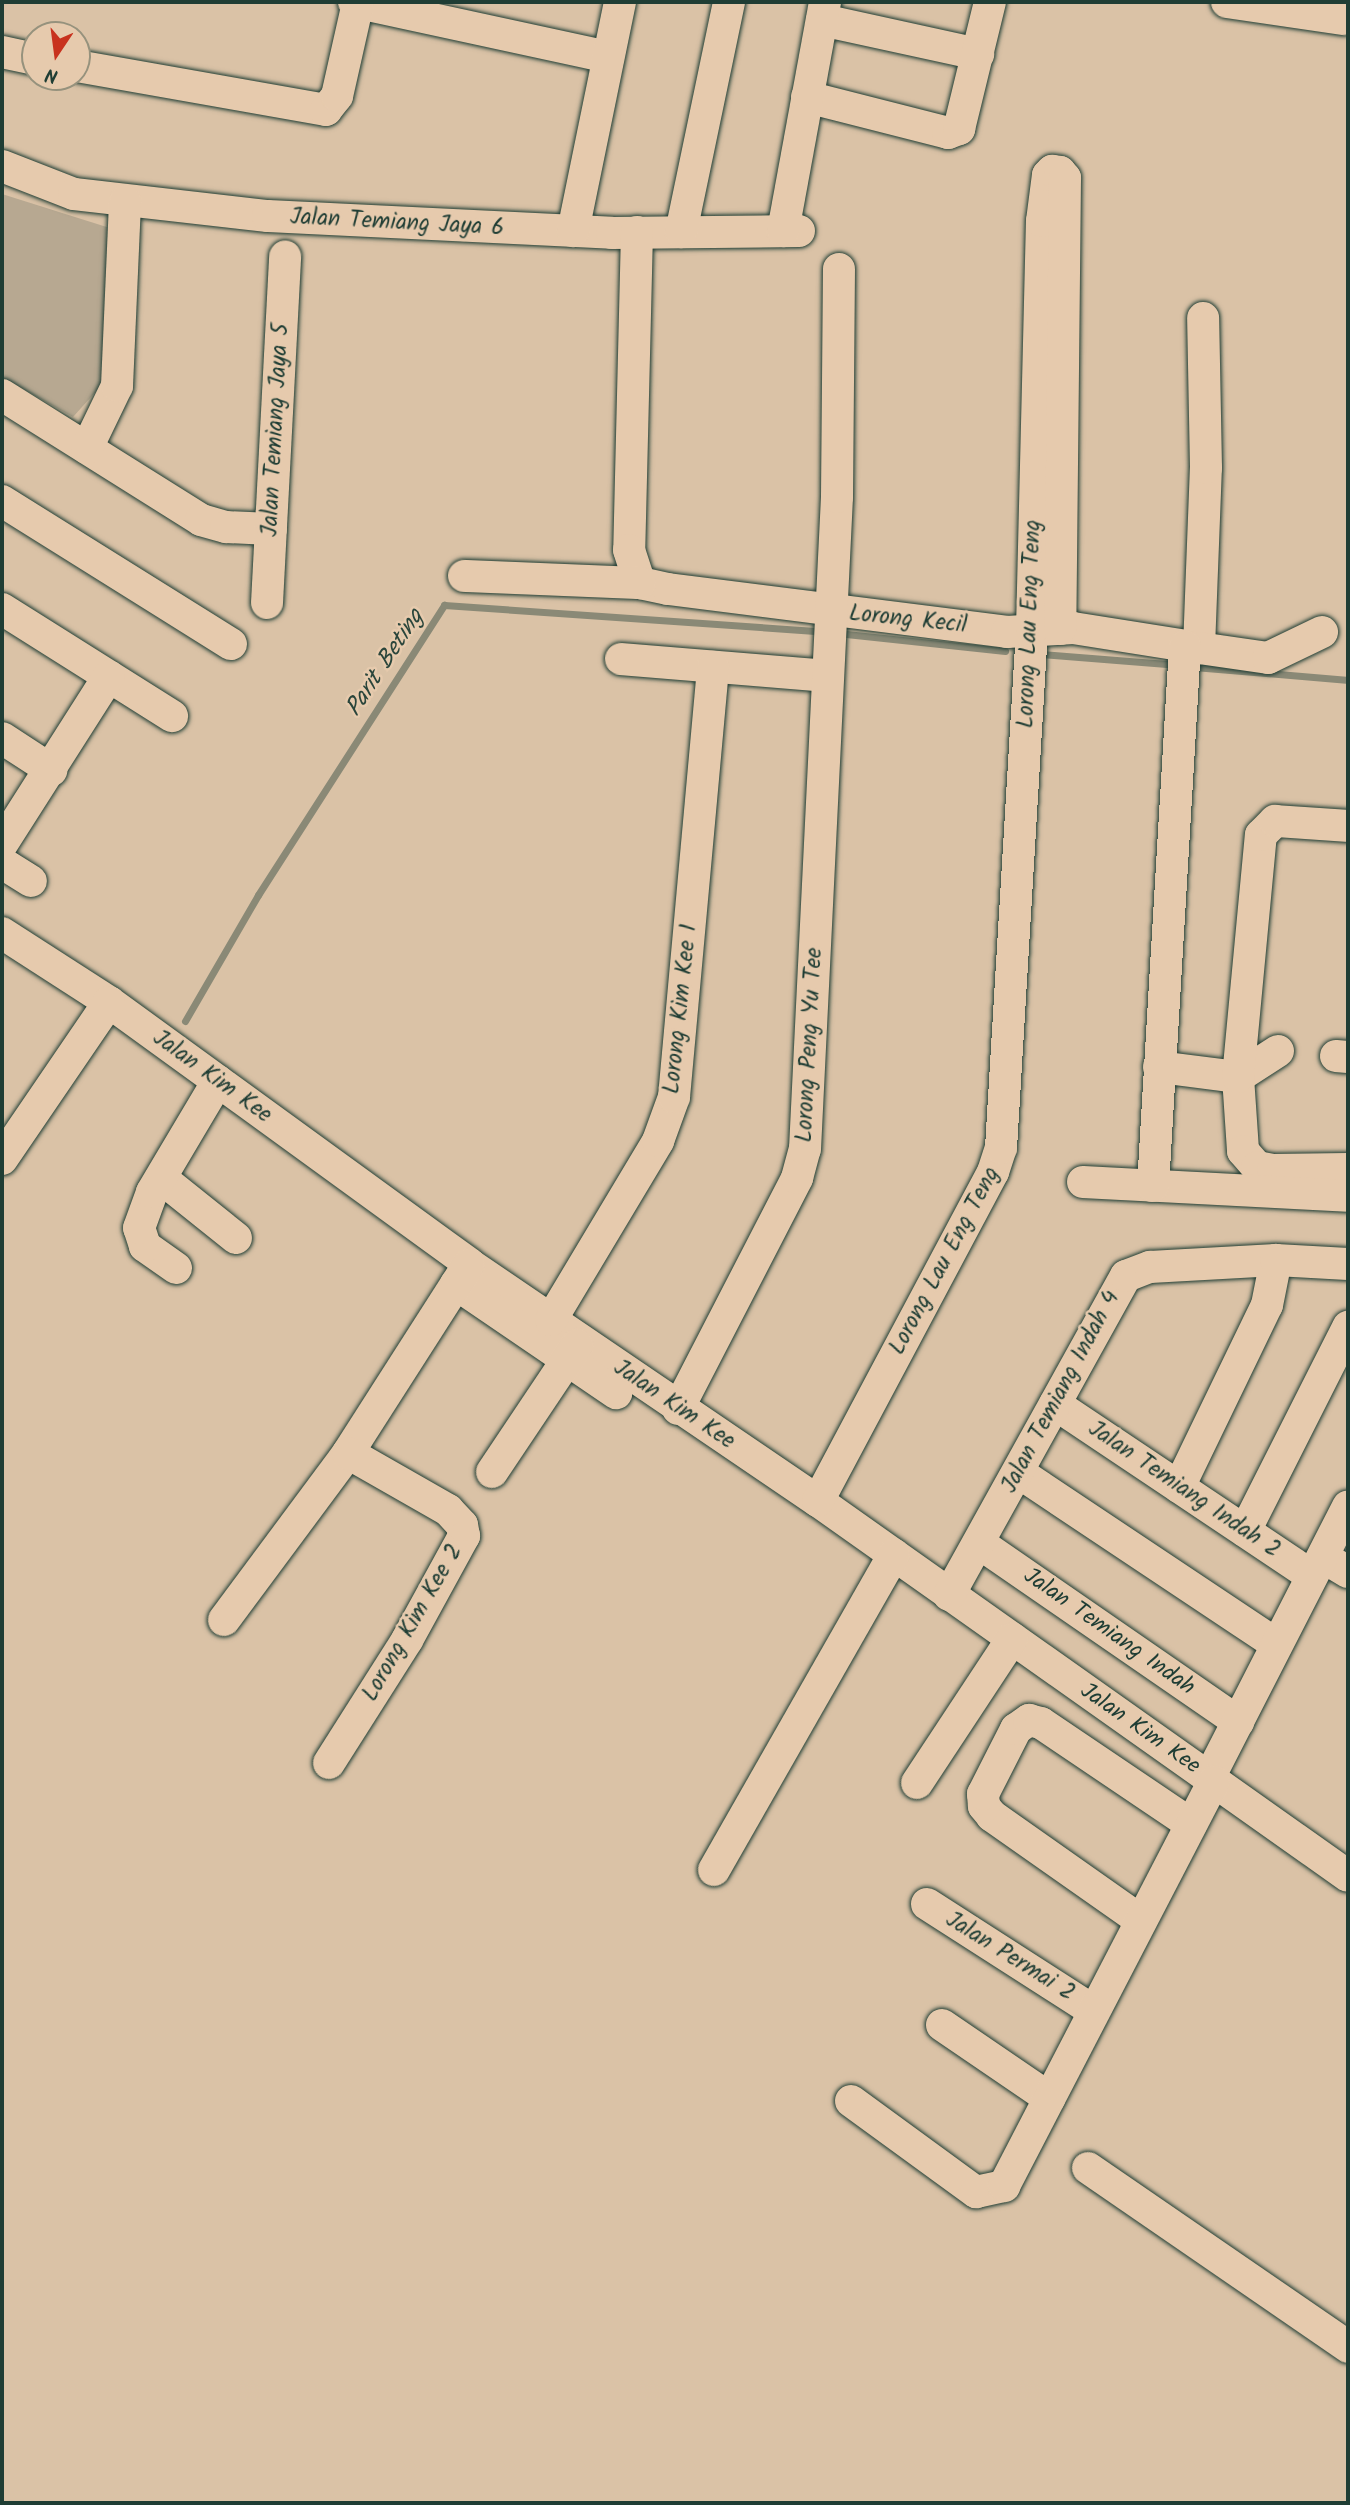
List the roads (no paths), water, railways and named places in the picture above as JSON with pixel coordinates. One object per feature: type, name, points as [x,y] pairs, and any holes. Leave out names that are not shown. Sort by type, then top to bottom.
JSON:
[{"type":"street","points":[[91,68],[326,110],[337,96],[356,2],[608,57]]},
{"type":"street","points":[[573,231],[620,2]]},
{"type":"street","points":[[681,232],[729,2]]},
{"type":"street","points":[[978,54],[824,11],[807,97],[948,133],[959,129],[963,121],[990,2]]},
{"type":"street","points":[[1227,2],[1263,4],[1344,19]]},
{"type":"street","points":[[2,52],[21,55]]},
{"type":"street","name":"Jalan Temiang Jaya 6","points":[[2,166],[74,194],[289,218],[573,231],[791,231],[807,97]]},
{"type":"street","name":"Lorong Lau Eng Teng","points":[[818,1501],[993,1172],[1001,1147],[1038,642],[1065,178],[1052,171],[1048,175],[1042,221],[1038,642]]},
{"type":"street","points":[[88,448],[117,386],[125,201]]},
{"type":"street","points":[[637,232],[629,550],[640,583]]},
{"type":"street","name":"Jalan Temiang Jaya 5","points":[[267,603],[285,256]]},
{"type":"street","name":"Lorong Peng Yu Tee","points":[[678,1409],[797,1178],[805,1150],[837,497],[839,269]]},
{"type":"street","points":[[1153,1185],[1158,1067],[1187,659],[1206,468],[1203,318]]},
{"type":"street","points":[[2,395],[201,520],[226,527],[271,529]]},
{"type":"street","points":[[2,501],[231,644]]},
{"type":"street","name":"Lorong Kecil","points":[[464,576],[640,583],[829,642],[1007,632],[1038,642],[1187,659],[1268,658],[1335,633]]},
{"type":"street","points":[[2,609],[172,716]]},
{"type":"street","points":[[1287,631],[1335,633]]},
{"type":"street","points":[[621,659],[713,667],[829,642]]},
{"type":"street","name":"Lorong Kim Kee 1","points":[[551,1320],[658,1141],[674,1097],[713,667]]},
{"type":"street","points":[[2,844],[109,676]]},
{"type":"street","points":[[2,738],[51,770]]},
{"type":"street","points":[[1348,826],[1275,821],[1261,835],[1238,1077],[1243,1151],[1257,1167],[1348,1169]]},
{"type":"street","points":[[2,863],[31,881]]},
{"type":"street","name":"Jalan Kim Kee","points":[[2,933],[109,1002],[218,1081],[463,1274],[551,1320],[573,1351],[678,1409],[818,1501],[1348,1876]]},
{"type":"street","points":[[2,1159],[109,1002]]},
{"type":"street","points":[[1158,1067],[1238,1077],[1278,1051]]},
{"type":"street","points":[[176,1268],[145,1246],[139,1228],[161,1178],[218,1081]]},
{"type":"street","points":[[161,1178],[236,1238]]},
{"type":"street","points":[[1083,1182],[1348,1196]]},
{"type":"street","points":[[1179,1487],[1267,1304],[1276,1260]]},
{"type":"street","name":"Jalan Temiang Indah 4","points":[[949,1595],[1126,1276],[1150,1267],[1276,1260],[1348,1265]]},
{"type":"street","points":[[224,1620],[348,1453],[463,1274],[573,1351],[616,1393]]},
{"type":"street","points":[[1245,1531],[1348,1328]]},
{"type":"street","points":[[492,1472],[573,1351]]},
{"type":"street","name":"Jalan Temiang Indah 2","points":[[1055,1404],[1245,1531],[1328,1568]]},
{"type":"street","name":"Lorong Kim Kee 2","points":[[329,1763],[407,1640],[464,1536],[462,1525],[448,1510],[348,1453]]},
{"type":"street","points":[[1018,1472],[1277,1645]]},
{"type":"street","points":[[850,2101],[976,2192],[987,2193],[1004,2186],[1092,2010],[1191,1824],[1277,1645],[1328,1568],[1348,1506]]},
{"type":"street","name":"Jalan Temiang Indah","points":[[979,1543],[1238,1722]]},
{"type":"street","points":[[714,1870],[894,1555]]},
{"type":"street","points":[[917,1783],[1012,1639]]},
{"type":"street","points":[[1140,1920],[992,1816],[984,1806],[984,1794],[1016,1729],[1029,1720],[1041,1723],[1191,1824]]},
{"type":"street","name":"Jalan Permai 2","points":[[927,1905],[1092,2010]]},
{"type":"street","points":[[942,2025],[1049,2098]]},
{"type":"street","points":[[1088,2168],[1348,2347]]},
{"type":"waterway","name":"Parit Beting","points":[[185,1021],[258,895],[444,605],[815,631]]},
{"type":"waterway","name":"Parit Beting","points":[[846,634],[1005,651]]},
{"type":"waterway","name":"Parit Beting","points":[[1041,654],[1167,664]]},
{"type":"waterway","name":"Parit Beting","points":[[1194,667],[1348,680]]}]
